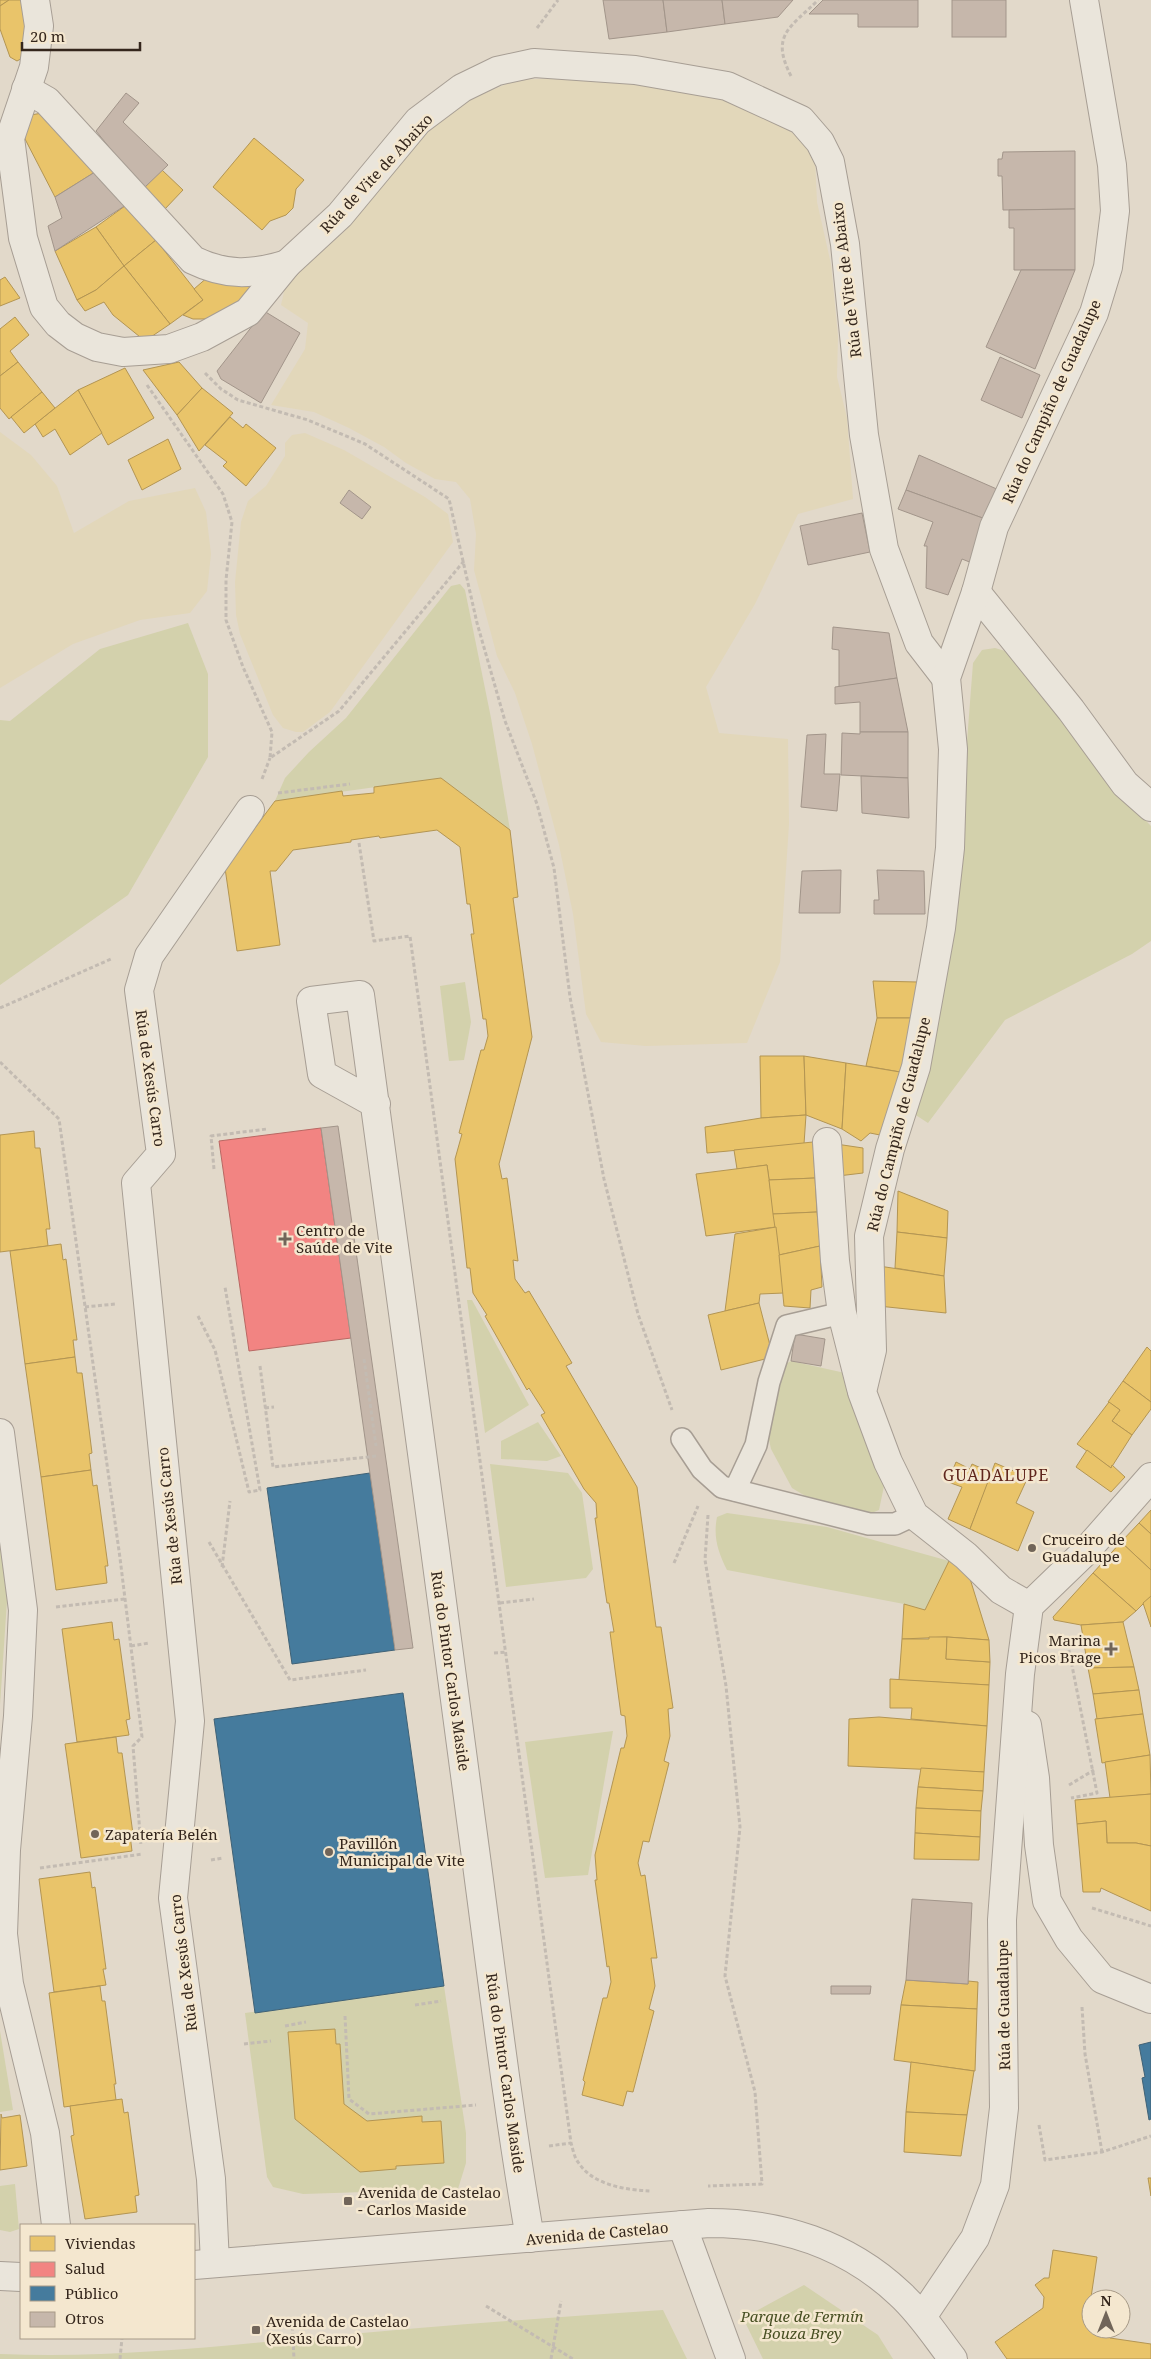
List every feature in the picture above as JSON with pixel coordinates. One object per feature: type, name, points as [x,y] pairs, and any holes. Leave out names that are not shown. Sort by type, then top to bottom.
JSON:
[{"type":"street","name":"Rúa de Vite de Abaixo","points":[[35,0],[39,26],[34,67],[10,138],[23,238],[44,307],[58,324],[75,337],[97,347],[123,352],[169,349],[202,337],[248,312],[287,264],[340,216],[418,122],[462,88],[497,71],[534,63],[635,70],[727,86],[800,120],[820,142],[830,162],[845,244],[864,436],[884,549],[919,643],[946,678]]},
{"type":"street","name":"Rúa do Campiño de Guadalupe","points":[[862,1392],[872,1350],[869,1236],[890,1149],[916,1067],[941,928],[949,857],[953,749],[946,678],[976,592],[994,528],[1094,313],[1108,267],[1115,211],[1112,164],[1084,0]]},
{"type":"street","points":[[26,90],[47,101],[193,260],[212,270],[260,273],[287,264]]},
{"type":"street","points":[[0,216],[20,263],[31,265]]},
{"type":"street","points":[[976,592],[1071,710],[1126,784],[1151,807]]},
{"type":"street","name":"Rúa de Xesús Carro","points":[[205,2264],[211,2179],[173,1898],[190,1721],[136,1183],[161,1154],[139,990],[149,956],[250,810]]},
{"type":"street","name":"Rúa do Pintor Carlos Maside","points":[[376,1104],[493,1984],[530,2238]]},
{"type":"street","points":[[827,1142],[835,1261],[842,1313],[862,1392],[888,1462],[914,1515],[966,1556],[1001,1590],[1030,1606],[1085,1552],[1151,1477]]},
{"type":"street","points":[[0,1433],[23,1610],[18,1716],[6,1858],[3,1934],[9,1984],[45,2133],[56,2224]]},
{"type":"street","name":"Rúa de Guadalupe","points":[[922,2317],[975,2238],[995,2185],[1004,2108],[1002,1920],[1020,1674],[1030,1606]]},
{"type":"street","name":"Rúa de Guadalupe","points":[[1020,1674],[1035,1778],[1039,1845],[1047,1901],[1069,1939],[1102,1979],[1151,1999]]},
{"type":"street","name":"Avenida de Castelao","points":[[205,2264],[682,2225],[737,2223],[764,2226],[816,2242],[874,2273],[900,2294],[922,2317],[953,2359]]},
{"type":"street","points":[[682,2225],[731,2359]]},
{"type":"street","points":[[0,2276],[20,2277]]},
{"type":"lane","points":[[735,1490],[756,1445],[769,1382],[787,1326],[842,1313]]},
{"type":"lane","points":[[682,1439],[702,1469],[722,1487],[869,1524],[895,1524],[914,1515]]},
{"type":"path","points":[[795,118],[798,99],[795,83],[780,48],[784,35],[818,0]]},
{"type":"path","points":[[186,343],[203,371],[221,389],[238,400],[308,420],[365,444],[449,499],[478,623],[505,721],[537,804],[554,868],[570,997],[604,1179],[638,1314],[682,1439]]},
{"type":"path","points":[[123,352],[223,494],[232,522],[226,580],[226,620],[243,667],[272,732],[270,758],[339,711],[464,561]]},
{"type":"path","points":[[250,810],[272,794],[350,784]]},
{"type":"path","points":[[359,843],[374,941],[410,936],[571,2143],[578,2163],[591,2175],[612,2186],[652,2191]]},
{"type":"path","points":[[0,1008],[119,956]]},
{"type":"path","points":[[0,1062],[59,1119],[125,1599],[142,1737],[133,1746],[142,1854],[73,1864]]},
{"type":"path","points":[[214,1169],[211,1136],[267,1129]]},
{"type":"path","points":[[198,1316],[215,1350],[248,1492],[260,1490],[224,1287]]},
{"type":"path","points":[[364,1359],[376,1446]]},
{"type":"path","points":[[260,1366],[273,1468],[377,1456]]},
{"type":"path","points":[[265,1408],[274,1407]]},
{"type":"path","points":[[222,1567],[230,1501]]},
{"type":"path","points":[[674,1563],[698,1507]]},
{"type":"path","points":[[699,2187],[762,2184],[755,2092],[725,1976],[740,1827],[726,1686],[706,1560],[708,1520]]},
{"type":"path","points":[[205,1535],[222,1567],[290,1680],[366,1670]]},
{"type":"path","points":[[23,1610],[125,1599]]},
{"type":"path","points":[[500,1603],[534,1599]]},
{"type":"path","points":[[1053,1626],[1067,1640],[1097,1792],[1068,1798]]},
{"type":"path","points":[[494,1653],[507,1652]]},
{"type":"path","points":[[1094,1908],[1151,1926]]},
{"type":"path","points":[[1102,1979],[1082,2005],[1085,2054],[1102,2152]]},
{"type":"path","points":[[415,2005],[442,2001]]},
{"type":"path","points":[[344,2016],[349,2099],[370,2114],[477,2105]]},
{"type":"path","points":[[286,2026],[306,2022]]},
{"type":"path","points":[[244,2044],[271,2041]]},
{"type":"path","points":[[1045,2160],[1102,2152],[1151,2136]]},
{"type":"path","points":[[544,2146],[571,2143]]},
{"type":"path","points":[[551,2359],[562,2301]]},
{"type":"path","points":[[486,2306],[573,2359]]},
{"type":"path","points":[[292,2320],[294,2359]]},
{"type":"path","points":[[120,2359],[122,2339]]},
{"type":"shaded area","points":[[555,78],[673,87],[723,100],[767,116],[809,144],[815,159],[817,202],[831,264],[838,336],[837,377],[847,418],[853,499],[798,514],[755,604],[706,687],[719,733],[788,739],[789,824],[780,962],[747,1043],[646,1046],[601,1042],[586,1014],[573,914],[559,845],[532,744],[515,693],[497,656],[474,570],[476,534],[470,499],[456,482],[435,479],[406,463],[384,447],[349,428],[314,412],[271,405],[305,349],[308,323],[281,305],[286,283],[344,232],[378,182],[422,133],[443,116],[473,98],[516,80]]},
{"type":"shaded area","points":[[0,432],[31,455],[57,486],[74,533],[129,501],[195,488],[206,512],[211,554],[207,591],[190,613],[140,620],[73,644],[0,688]]},
{"type":"shaded area","points":[[305,433],[344,450],[425,497],[448,514],[453,542],[330,712],[303,732],[296,732],[283,728],[273,715],[240,634],[236,615],[235,582],[241,522],[248,501],[266,486],[285,456],[285,443],[292,435]]},
{"type":"green space","points":[[460,584],[465,590],[491,718],[510,830],[441,778],[275,801],[285,778],[309,752],[346,718],[451,586]]},
{"type":"green space","points":[[188,623],[208,674],[208,757],[128,895],[0,985],[0,720],[10,721],[100,649]]},
{"type":"green space","points":[[995,648],[1012,653],[1055,708],[1101,774],[1151,826],[1151,941],[1132,954],[1005,1020],[928,1123],[911,1112],[955,899],[973,663],[982,650]]},
{"type":"green space","points":[[465,982],[471,1022],[464,1060],[449,1061],[440,986]]},
{"type":"green space","points":[[467,1300],[472,1300],[529,1405],[485,1433]]},
{"type":"green space","points":[[791,1361],[854,1375],[884,1486],[879,1510],[864,1516],[812,1500],[792,1488],[771,1449],[768,1435],[780,1367]]},
{"type":"green space","points":[[538,1422],[561,1456],[547,1461],[501,1459],[501,1441]]},
{"type":"green space","points":[[490,1464],[568,1473],[582,1493],[593,1569],[586,1578],[506,1587]]},
{"type":"green space","points":[[727,1513],[827,1527],[949,1561],[925,1610],[904,1604],[727,1570],[719,1551],[716,1531],[717,1517]]},
{"type":"green space","points":[[0,1539],[8,1586],[0,1705]]},
{"type":"green space","points":[[613,1731],[588,1875],[545,1878],[525,1742]]},
{"type":"green space","points":[[444,1986],[466,2133],[466,2163],[458,2189],[303,2194],[273,2187],[267,2177],[245,2013]]},
{"type":"green space","points":[[0,2031],[13,2110],[0,2112]]},
{"type":"green space","points":[[15,2184],[19,2229],[10,2232],[0,2230],[0,2186]]},
{"type":"green space","name":"Parque de Fermín Bouza Brey","points":[[804,2285],[878,2335],[893,2359],[763,2359],[743,2318]]},
{"type":"green space","points":[[663,2310],[687,2359],[0,2359],[0,2354],[82,2355],[164,2351],[454,2325]]},
{"type":"building: Viviendas","points":[[0,0],[9,0],[0,6]]},
{"type":"building: Viviendas","points":[[9,0],[26,0],[26,56],[17,61],[10,57],[0,29],[0,6]]},
{"type":"building: Viviendas","points":[[48,112],[103,167],[55,197],[25,139],[25,116]]},
{"type":"building: Viviendas","points":[[254,138],[304,180],[296,189],[293,208],[286,215],[270,221],[262,230],[213,187]]},
{"type":"building: Viviendas","points":[[162,170],[183,190],[164,210],[143,189]]},
{"type":"building: Viviendas","points":[[129,203],[156,240],[124,266],[96,227]]},
{"type":"building: Viviendas","points":[[96,227],[124,266],[96,290],[77,300],[55,251]]},
{"type":"building: Viviendas","points":[[156,240],[203,300],[170,324],[124,266]]},
{"type":"building: Viviendas","points":[[124,266],[170,324],[145,341],[113,315],[104,302],[85,311],[77,300],[96,290]]},
{"type":"building: Viviendas","points":[[209,276],[252,283],[244,299],[209,319],[193,319],[183,315],[203,300],[194,289]]},
{"type":"building: Viviendas","points":[[5,277],[20,298],[0,306],[0,280]]},
{"type":"building: Viviendas","points":[[15,317],[29,335],[10,351],[18,362],[0,376],[0,329]]},
{"type":"building: Viviendas","points":[[18,362],[42,392],[9,419],[0,408],[0,376]]},
{"type":"building: Viviendas","points":[[179,362],[202,388],[177,415],[143,370]]},
{"type":"building: Viviendas","points":[[125,368],[154,418],[108,445],[78,390]]},
{"type":"building: Viviendas","points":[[202,388],[233,413],[199,451],[177,415]]},
{"type":"building: Viviendas","points":[[78,390],[102,433],[70,455],[55,429],[43,437],[35,424]]},
{"type":"building: Viviendas","points":[[42,392],[55,408],[24,433],[11,417]]},
{"type":"building: Viviendas","points":[[230,417],[243,428],[246,424],[276,448],[246,486],[223,466],[227,462],[205,445]]},
{"type":"building: Viviendas","points":[[168,439],[181,469],[142,490],[128,460]]},
{"type":"building: Viviendas","points":[[441,778],[510,830],[518,897],[513,898],[532,1037],[499,1164],[502,1179],[507,1178],[518,1261],[513,1260],[515,1279],[525,1293],[529,1291],[572,1363],[566,1366],[637,1487],[656,1627],[661,1627],[673,1708],[668,1709],[670,1736],[664,1761],[669,1763],[649,1842],[643,1841],[638,1863],[641,1876],[645,1875],[657,1958],[651,1958],[655,1986],[649,2009],[654,2011],[633,2092],[627,2091],[623,2106],[582,2095],[585,2082],[583,2080],[603,1998],[607,1998],[611,1982],[609,1966],[607,1967],[595,1880],[597,1880],[595,1855],[621,1748],[624,1748],[627,1736],[625,1716],[621,1715],[610,1632],[614,1632],[605,1590],[595,1518],[597,1518],[596,1503],[584,1489],[541,1415],[545,1413],[529,1388],[527,1390],[485,1316],[487,1315],[473,1293],[470,1268],[467,1268],[455,1159],[462,1134],[459,1133],[481,1050],[484,1050],[488,1036],[486,1019],[483,1019],[471,934],[474,934],[470,904],[467,904],[460,847],[437,830],[380,838],[379,836],[293,850],[276,871],[270,871],[280,945],[237,951],[225,868],[275,801],[342,791],[343,796],[374,793],[374,787]]},
{"type":"building: Viviendas","points":[[873,981],[918,982],[918,1018],[877,1018]]},
{"type":"building: Viviendas","points":[[877,1018],[918,1018],[906,1073],[866,1066]]},
{"type":"building: Viviendas","points":[[760,1056],[804,1056],[806,1115],[761,1118]]},
{"type":"building: Viviendas","points":[[804,1056],[846,1063],[842,1129],[806,1115]]},
{"type":"building: Viviendas","points":[[846,1063],[906,1073],[885,1136],[870,1133],[861,1141],[842,1129]]},
{"type":"building: Viviendas","points":[[806,1115],[804,1144],[707,1153],[705,1127],[761,1118]]},
{"type":"building: Viviendas","points":[[34,1131],[35,1148],[40,1148],[50,1229],[46,1229],[48,1246],[0,1252],[0,1135]]},
{"type":"building: Viviendas","points":[[813,1142],[815,1178],[769,1180],[767,1165],[737,1169],[734,1150]]},
{"type":"building: Viviendas","points":[[836,1144],[863,1148],[863,1173],[838,1176]]},
{"type":"building: Viviendas","points":[[767,1165],[776,1227],[706,1236],[696,1174]]},
{"type":"building: Viviendas","points":[[815,1178],[817,1212],[773,1214],[769,1180]]},
{"type":"building: Viviendas","points":[[898,1191],[948,1211],[947,1238],[897,1232]]},
{"type":"building: Viviendas","points":[[817,1212],[820,1246],[779,1255],[773,1214]]},
{"type":"building: Viviendas","points":[[776,1227],[784,1293],[760,1294],[759,1303],[725,1311],[735,1234]]},
{"type":"building: Viviendas","points":[[897,1232],[947,1238],[944,1276],[895,1268]]},
{"type":"building: Viviendas","points":[[61,1244],[63,1260],[66,1259],[77,1340],[73,1340],[75,1357],[25,1364],[10,1251]]},
{"type":"building: Viviendas","points":[[820,1246],[822,1287],[811,1290],[810,1308],[784,1306],[779,1255]]},
{"type":"building: Viviendas","points":[[879,1266],[944,1276],[946,1313],[878,1306]]},
{"type":"building: Viviendas","points":[[759,1303],[773,1357],[721,1370],[708,1315]]},
{"type":"building: Viviendas","points":[[1147,1347],[1151,1351],[1151,1402],[1123,1381]]},
{"type":"building: Viviendas","points":[[75,1357],[77,1373],[82,1373],[92,1453],[89,1454],[91,1470],[41,1477],[25,1364]]},
{"type":"building: Viviendas","points":[[1123,1381],[1151,1402],[1151,1409],[1132,1435],[1112,1421],[1120,1410],[1108,1402]]},
{"type":"building: Viviendas","points":[[1109,1402],[1120,1410],[1112,1421],[1132,1435],[1111,1468],[1077,1444]]},
{"type":"building: Viviendas","points":[[1087,1450],[1111,1468],[1112,1465],[1125,1477],[1111,1492],[1076,1467]]},
{"type":"building: Viviendas","points":[[956,1462],[970,1469],[972,1464],[992,1473],[970,1529],[948,1519],[962,1487],[948,1482]]},
{"type":"building: Viviendas","points":[[995,1463],[1028,1477],[1016,1503],[1034,1512],[1018,1551],[970,1529]]},
{"type":"building: Viviendas","points":[[91,1470],[93,1486],[97,1485],[108,1566],[105,1566],[107,1583],[56,1590],[41,1477]]},
{"type":"building: Viviendas","points":[[1151,1510],[1151,1534],[1139,1523]]},
{"type":"building: Viviendas","points":[[1139,1523],[1151,1534],[1151,1570],[1121,1542]]},
{"type":"building: Viviendas","points":[[1121,1542],[1151,1570],[1151,1596],[1136,1611],[1093,1573]]},
{"type":"building: Viviendas","points":[[949,1561],[967,1569],[989,1640],[947,1637],[902,1639],[904,1604],[925,1610]]},
{"type":"building: Viviendas","points":[[1093,1573],[1136,1611],[1123,1622],[1081,1625],[1054,1620],[1053,1617]]},
{"type":"building: Viviendas","points":[[1151,1596],[1151,1627],[1143,1603]]},
{"type":"building: Viviendas","points":[[112,1622],[114,1640],[119,1639],[130,1719],[126,1720],[129,1735],[77,1742],[62,1629]]},
{"type":"building: Viviendas","points":[[1123,1622],[1134,1667],[1088,1668],[1081,1625]]},
{"type":"building: Viviendas","points":[[929,1637],[947,1637],[946,1659],[990,1662],[989,1685],[899,1680],[902,1639],[929,1639]]},
{"type":"building: Viviendas","points":[[947,1637],[989,1640],[990,1662],[946,1659]]},
{"type":"building: Viviendas","points":[[1134,1667],[1139,1690],[1093,1694],[1088,1668]]},
{"type":"building: Viviendas","points":[[890,1679],[989,1685],[987,1726],[911,1719],[912,1708],[890,1708]]},
{"type":"building: Viviendas","points":[[1139,1690],[1143,1714],[1097,1719],[1093,1694]]},
{"type":"building: Viviendas","points":[[1143,1714],[1150,1755],[1102,1763],[1095,1719]]},
{"type":"building: Viviendas","points":[[879,1717],[987,1726],[984,1772],[848,1766],[849,1719]]},
{"type":"building: Viviendas","points":[[116,1737],[118,1753],[122,1753],[133,1834],[130,1835],[132,1851],[81,1858],[65,1744]]},
{"type":"building: Viviendas","points":[[1150,1755],[1151,1794],[1110,1798],[1105,1762]]},
{"type":"building: Viviendas","points":[[921,1768],[984,1772],[983,1791],[918,1787]]},
{"type":"building: Viviendas","points":[[918,1787],[983,1791],[981,1811],[916,1808]]},
{"type":"building: Viviendas","points":[[1151,1794],[1151,1846],[1136,1843],[1107,1843],[1106,1821],[1077,1824],[1075,1800]]},
{"type":"building: Viviendas","points":[[916,1808],[981,1811],[980,1837],[915,1833]]},
{"type":"building: Viviendas","points":[[1106,1821],[1107,1843],[1136,1843],[1151,1846],[1151,1911],[1101,1888],[1100,1892],[1083,1892],[1077,1824]]},
{"type":"building: Viviendas","points":[[915,1833],[980,1837],[979,1860],[914,1859]]},
{"type":"building: Viviendas","points":[[90,1872],[92,1888],[95,1887],[106,1969],[103,1969],[106,1985],[54,1992],[39,1879]]},
{"type":"building: Viviendas","points":[[906,1980],[968,1984],[968,1981],[978,1982],[977,2009],[901,2005]]},
{"type":"building: Viviendas","points":[[100,1986],[102,2001],[105,2001],[116,2084],[114,2084],[116,2100],[64,2107],[49,1993]]},
{"type":"building: Viviendas","points":[[901,2005],[977,2009],[975,2071],[894,2060]]},
{"type":"building: Viviendas","points":[[335,2029],[336,2044],[340,2044],[344,2104],[367,2121],[422,2116],[422,2122],[441,2121],[444,2163],[396,2166],[396,2169],[360,2172],[295,2119],[288,2032]]},
{"type":"building: Viviendas","points":[[911,2062],[974,2071],[967,2115],[906,2112]]},
{"type":"building: Viviendas","points":[[122,2099],[124,2113],[128,2112],[139,2195],[135,2196],[137,2212],[85,2219],[71,2136],[74,2135],[70,2106]]},
{"type":"building: Viviendas","points":[[906,2112],[967,2115],[961,2156],[904,2152]]},
{"type":"building: Viviendas","points":[[1,2114],[2,2118],[20,2115],[27,2166],[0,2170]]},
{"type":"building: Viviendas","points":[[1148,2178],[1151,2178],[1151,2196]]},
{"type":"building: Viviendas","points":[[1053,2250],[1097,2257],[1092,2289],[1081,2289],[1081,2339],[1117,2339],[1151,2344],[1151,2359],[1007,2359],[995,2342],[1043,2308],[1044,2297],[1035,2285],[1044,2278],[1049,2278]]},
{"type":"building: Salud","name":"Centro de Saúde de Vite","points":[[321,1128],[351,1338],[249,1351],[219,1141]]},
{"type":"building: Público","points":[[370,1473],[395,1650],[292,1664],[267,1488]]},
{"type":"building: Público","name":"Pavillón Municipal de Vite","points":[[403,1693],[444,1986],[255,2013],[214,1719]]},
{"type":"building: Público","points":[[1151,2042],[1151,2119],[1149,2120],[1142,2078],[1145,2077],[1139,2045]]},
{"type":"building: Otros","points":[[603,0],[663,0],[667,32],[609,39]]},
{"type":"building: Otros","points":[[663,0],[722,0],[725,24],[667,32]]},
{"type":"building: Otros","points":[[722,0],[793,0],[778,17],[725,24]]},
{"type":"building: Otros","points":[[823,0],[918,0],[918,27],[858,27],[858,14],[809,14]]},
{"type":"building: Otros","points":[[952,0],[1006,0],[1006,37],[952,37]]},
{"type":"building: Otros","points":[[126,93],[139,103],[123,122],[168,165],[143,189],[96,131]]},
{"type":"building: Otros","points":[[1075,151],[1075,209],[1003,210],[1002,176],[998,176],[998,159],[1002,159],[1003,152]]},
{"type":"building: Otros","points":[[103,167],[129,203],[55,251],[48,226],[62,218],[55,197]]},
{"type":"building: Otros","points":[[1075,209],[1075,270],[1014,270],[1014,228],[1009,228],[1009,210]]},
{"type":"building: Otros","points":[[1021,270],[1075,270],[1035,369],[986,347]]},
{"type":"building: Otros","points":[[264,311],[300,333],[261,403],[221,379],[217,371]]},
{"type":"building: Otros","points":[[1000,357],[1040,375],[1022,418],[981,400]]},
{"type":"building: Otros","points":[[919,455],[999,490],[988,520],[906,490]]},
{"type":"building: Otros","points":[[349,490],[371,507],[362,519],[340,503]]},
{"type":"building: Otros","points":[[906,490],[988,520],[972,563],[962,559],[948,595],[926,588],[927,546],[924,546],[933,522],[898,509]]},
{"type":"building: Otros","points":[[862,513],[870,552],[808,565],[800,526]]},
{"type":"building: Otros","points":[[833,627],[889,633],[897,678],[839,687],[839,650],[832,649]]},
{"type":"building: Otros","points":[[897,678],[908,732],[860,732],[860,702],[835,704],[835,687]]},
{"type":"building: Otros","points":[[860,732],[908,732],[908,778],[841,775],[842,733],[860,734]]},
{"type":"building: Otros","points":[[826,734],[824,774],[840,774],[837,811],[801,807],[807,735]]},
{"type":"building: Otros","points":[[861,776],[908,778],[909,818],[862,813]]},
{"type":"building: Otros","points":[[841,870],[840,913],[799,913],[802,871]]},
{"type":"building: Otros","points":[[877,870],[924,871],[925,914],[874,914],[874,900],[879,900]]},
{"type":"building: Otros","points":[[338,1126],[413,1648],[395,1650],[321,1128]]},
{"type":"building: Otros","points":[[795,1334],[825,1339],[821,1366],[791,1361]]},
{"type":"building: Otros","points":[[912,1899],[972,1903],[968,1984],[906,1980]]},
{"type":"building: Otros","points":[[831,1986],[871,1986],[870,1994],[831,1994]]},
{"type":"place","name":"Centro de Saúde de Vite","points":[[285,1239]]},
{"type":"place","name":"Cruceiro de Guadalupe","points":[[1032,1548]]},
{"type":"place","name":"Marina Picos Brage","points":[[1111,1649]]},
{"type":"place","name":"Zapatería Belén","points":[[95,1834]]},
{"type":"place","name":"Pavillón Municipal de Vite","points":[[329,1852]]},
{"type":"place","name":"Avenida de Castelao - Carlos Maside","points":[[348,2201]]},
{"type":"place","name":"Avenida de Castelao (Xesús Carro)","points":[[256,2330]]},
{"type":"district","name":"GUADALUPE","points":[[996,1475]]}]
